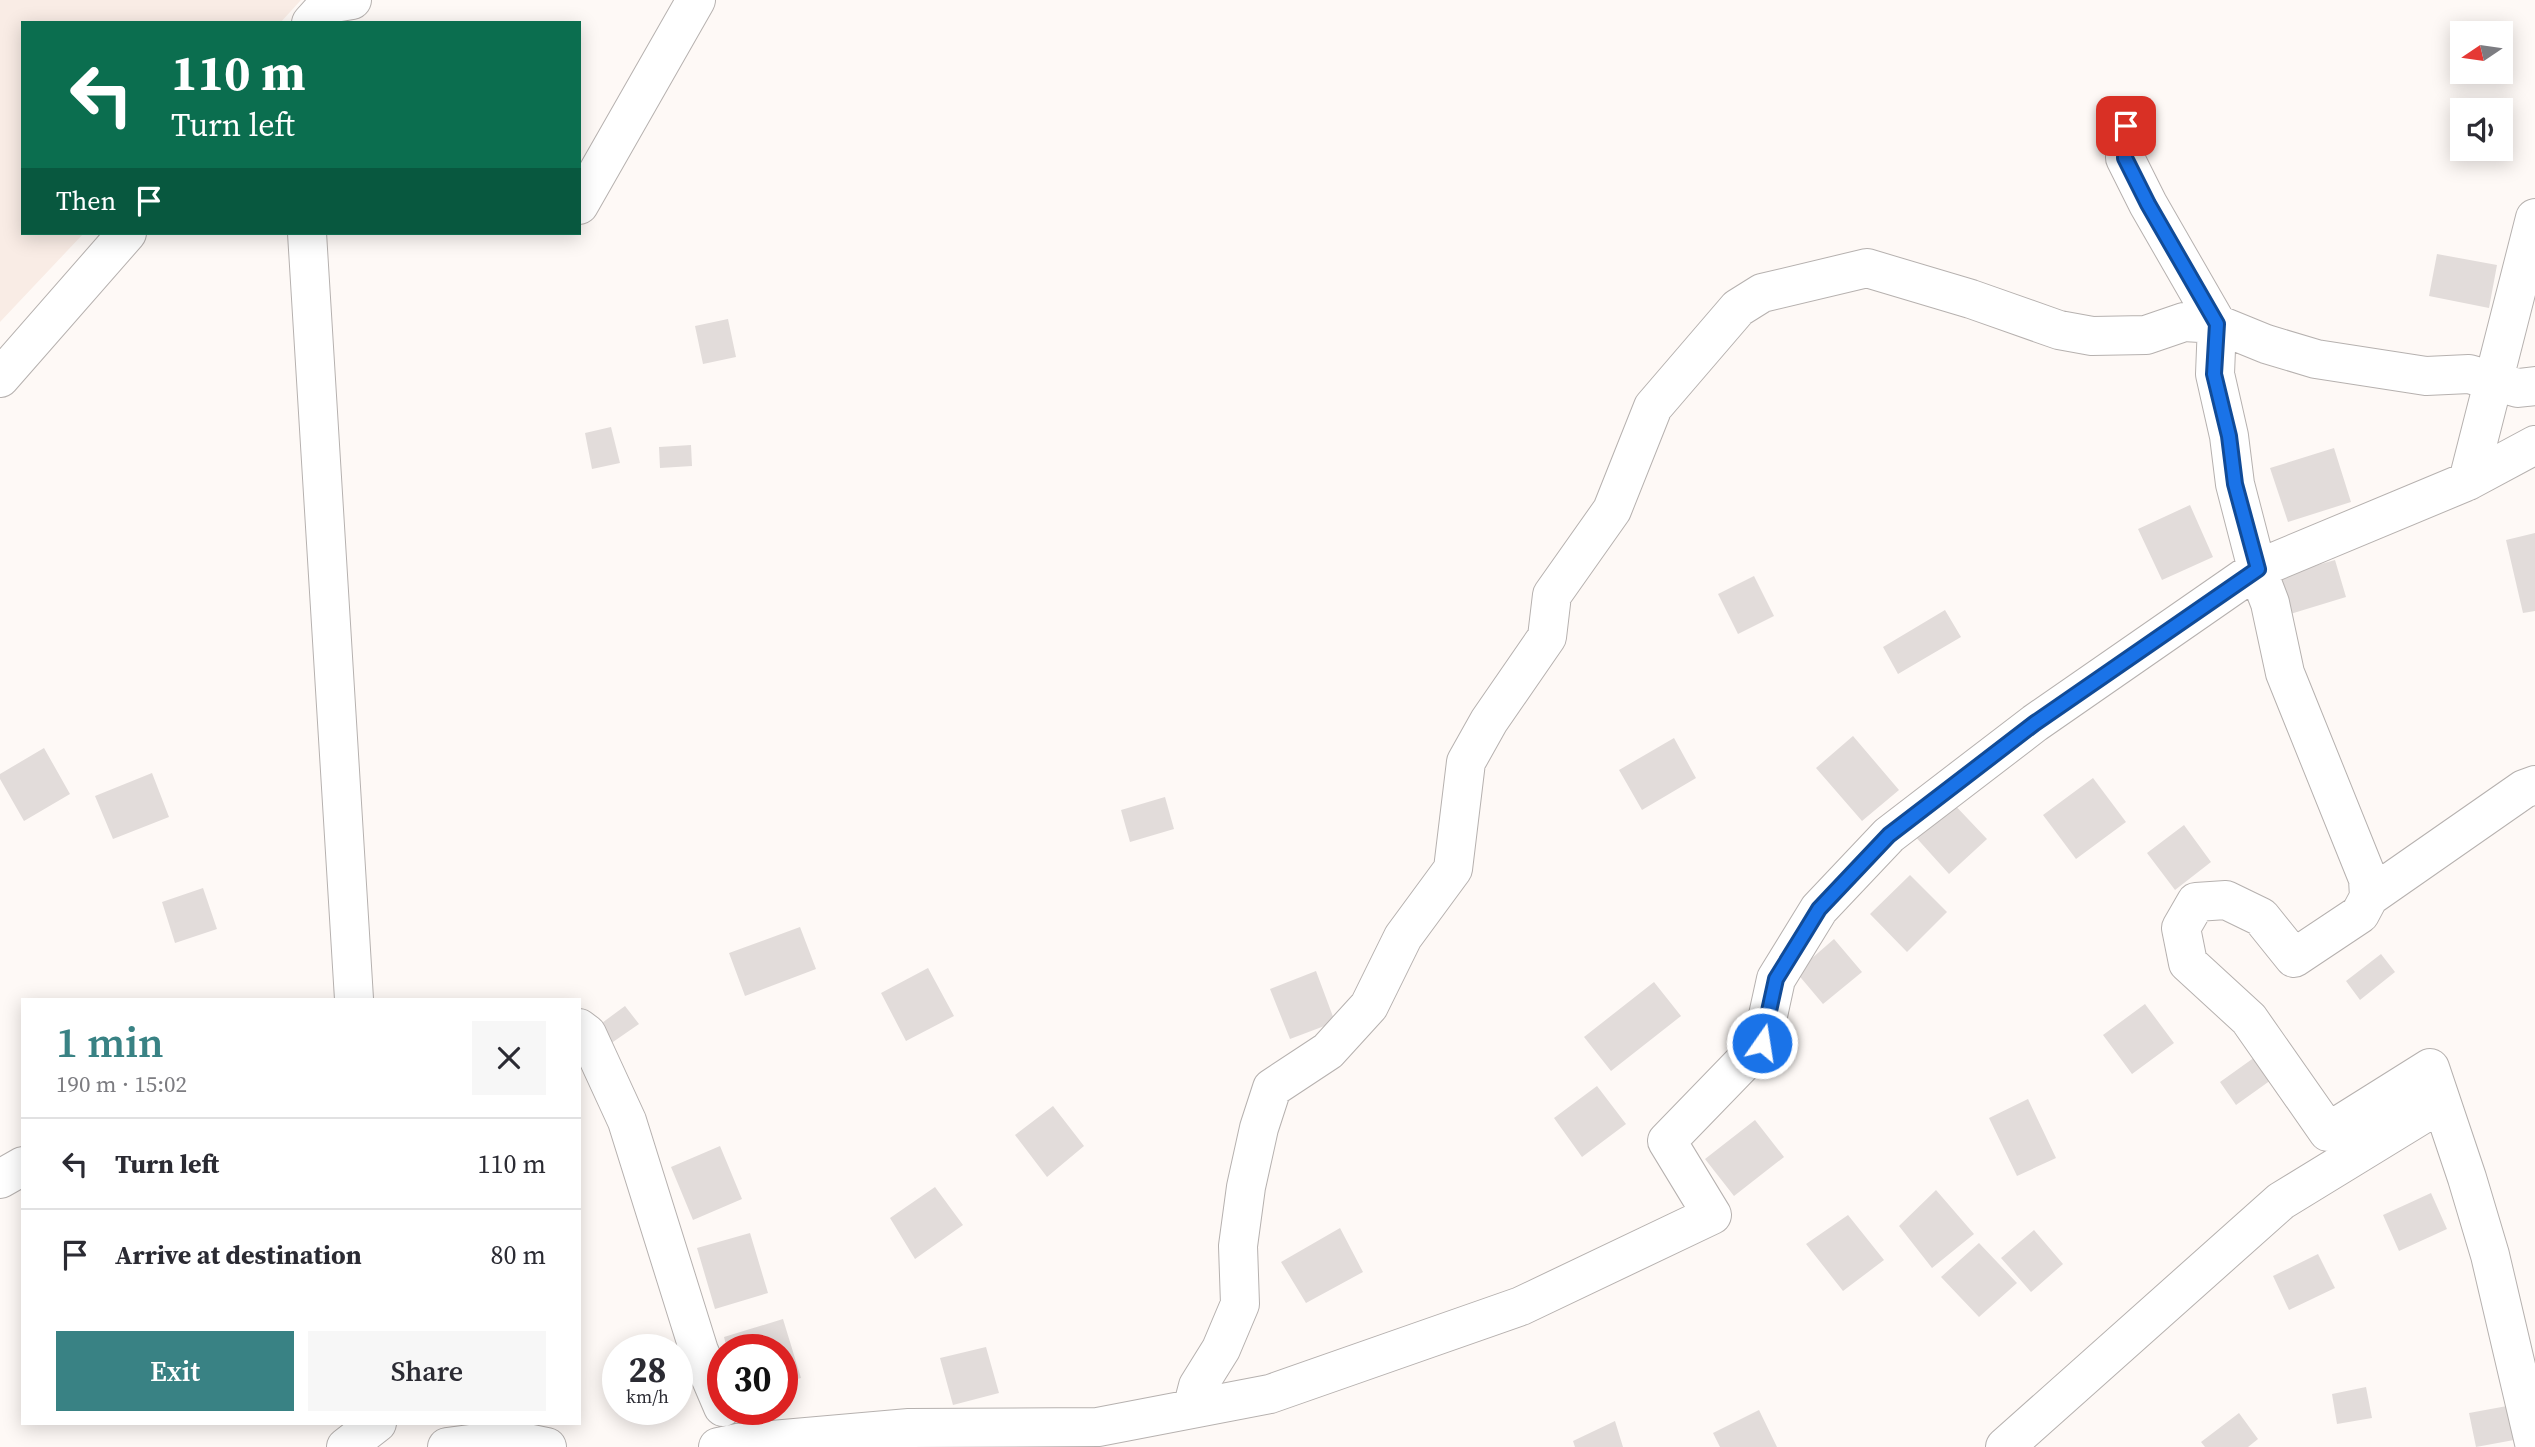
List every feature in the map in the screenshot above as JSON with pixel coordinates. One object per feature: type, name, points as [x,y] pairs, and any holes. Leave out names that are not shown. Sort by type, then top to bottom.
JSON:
[{"type":"street","points":[[313,21],[328,4],[352,0]]},
{"type":"street","points":[[581,201],[696,0]]},
{"type":"street","points":[[2126,126],[2125,158],[2148,204],[2217,324],[2214,374],[2229,436],[2235,484],[2270,603],[2285,673],[2368,879],[2369,897]]},
{"type":"street","points":[[2468,481],[2535,218]]},
{"type":"street","points":[[0,378],[125,235]]},
{"type":"street","points":[[307,235],[354,998]]},
{"type":"street","points":[[1192,1409],[1198,1386],[1221,1349],[1240,1304],[1238,1247],[1251,1163],[1272,1088],[1328,1051],[1369,1006],[1403,937],[1452,869],[1466,762],[1489,721],[1547,637],[1552,595],[1612,510],[1653,407],[1738,308],[1762,293],[1867,268],[2060,330],[2092,336],[2146,335],[2184,322],[2217,324],[2266,344],[2316,359],[2426,376],[2469,374],[2518,388],[2535,387]]},
{"type":"street","points":[[581,1030],[587,1034],[627,1121],[725,1426],[909,1428],[1039,1438],[1270,1394],[1521,1306],[1712,1215],[1667,1141],[1762,1043],[1776,979],[1819,909],[1889,835],[2035,723],[2258,569],[2468,481],[2535,446]]},
{"type":"street","points":[[2535,785],[2524,789],[2369,897],[2360,914],[2294,958],[2261,917],[2226,900],[2196,902],[2181,928],[2188,962],[2249,1019],[2328,1132],[2430,1068],[2490,1255],[2535,1447]]},
{"type":"street","points":[[2005,1447],[2281,1201],[2441,1103]]},
{"type":"street","points":[[0,1179],[21,1167]]},
{"type":"street","points":[[346,1447],[374,1425]]},
{"type":"street","points":[[447,1447],[508,1439],[547,1447]]},
{"type":"shaded area","points":[[0,0],[301,0],[282,21],[21,21],[21,235],[82,235],[0,322]]},
{"type":"building","points":[[2437,254],[2497,265],[2489,308],[2429,296]]},
{"type":"building","points":[[728,319],[736,357],[703,364],[695,326]]},
{"type":"building","points":[[611,427],[620,463],[592,469],[585,433]]},
{"type":"building","points":[[691,445],[692,466],[660,468],[659,447]]},
{"type":"building","points":[[2334,448],[2351,502],[2288,522],[2270,468]]},
{"type":"building","points":[[2190,505],[2213,557],[2162,580],[2138,529]]},
{"type":"building","points":[[2535,533],[2535,611],[2523,613],[2506,540]]},
{"type":"building","points":[[2335,560],[2346,597],[2287,615],[2276,577]]},
{"type":"building","points":[[1754,576],[1774,616],[1738,634],[1718,594]]},
{"type":"building","points":[[1945,610],[1961,637],[1898,674],[1883,647]]},
{"type":"building","points":[[1853,736],[1899,790],[1862,821],[1816,768]]},
{"type":"building","points":[[1674,738],[1696,778],[1642,810],[1619,770]]},
{"type":"building","points":[[44,748],[70,794],[24,821],[0,779],[0,774]]},
{"type":"building","points":[[152,773],[169,817],[113,839],[95,796]]},
{"type":"building","points":[[2093,778],[2126,822],[2076,859],[2043,815]]},
{"type":"building","points":[[1165,797],[1174,829],[1130,842],[1121,810]]},
{"type":"building","points":[[1950,800],[1987,839],[1949,874],[1913,834]]},
{"type":"building","points":[[2184,825],[2211,862],[2175,890],[2147,853]]},
{"type":"building","points":[[1910,875],[1947,912],[1907,952],[1870,914]]},
{"type":"building","points":[[203,888],[217,929],[175,943],[162,902]]},
{"type":"building","points":[[800,927],[816,969],[745,996],[729,953]]},
{"type":"building","points":[[1834,939],[1862,972],[1823,1004],[1796,972]]},
{"type":"building","points":[[2381,954],[2395,972],[2360,1000],[2346,981]]},
{"type":"building","points":[[928,968],[954,1016],[906,1041],[881,993]]},
{"type":"building","points":[[1316,971],[1335,1022],[1290,1039],[1270,989]]},
{"type":"building","points":[[1654,982],[1681,1016],[1611,1071],[1584,1037]]},
{"type":"building","points":[[2145,1004],[2174,1043],[2132,1074],[2103,1035]]},
{"type":"building","points":[[625,1006],[639,1024],[610,1044],[587,1034]]},
{"type":"building","points":[[2255,1057],[2271,1080],[2236,1105],[2220,1082]]},
{"type":"building","points":[[1597,1086],[1626,1124],[1582,1157],[1554,1118]]},
{"type":"building","points":[[2028,1099],[2056,1158],[2017,1176],[1989,1118]]},
{"type":"building","points":[[1053,1106],[1084,1146],[1047,1177],[1015,1135]]},
{"type":"building","points":[[1755,1120],[1784,1157],[1734,1196],[1705,1159]]},
{"type":"building","points":[[720,1146],[742,1199],[693,1220],[671,1167]]},
{"type":"building","points":[[935,1187],[963,1225],[915,1259],[890,1218]]},
{"type":"building","points":[[1936,1190],[1974,1234],[1932,1268],[1899,1226]]},
{"type":"building","points":[[2431,1193],[2447,1229],[2399,1251],[2383,1215]]},
{"type":"building","points":[[1848,1215],[1884,1260],[1843,1291],[1806,1244]]},
{"type":"building","points":[[1340,1228],[1363,1272],[1306,1303],[1281,1262]]},
{"type":"building","points":[[2034,1230],[2063,1264],[2031,1292],[2001,1258]]},
{"type":"building","points":[[750,1233],[768,1293],[715,1309],[697,1248]]},
{"type":"building","points":[[1979,1243],[2017,1283],[1979,1317],[1941,1277]]},
{"type":"building","points":[[2318,1254],[2335,1288],[2289,1310],[2273,1276]]},
{"type":"building","points":[[783,1319],[788,1334],[734,1334]]},
{"type":"building","points":[[986,1347],[999,1393],[953,1405],[940,1358]]},
{"type":"building","points":[[2366,1387],[2372,1418],[2337,1424],[2332,1394]]},
{"type":"building","points":[[2507,1406],[2514,1440],[2476,1447],[2469,1413]]},
{"type":"building","points":[[1759,1410],[1777,1447],[1720,1447],[1713,1433]]},
{"type":"building","points":[[2239,1413],[2258,1439],[2248,1447],[2205,1447],[2201,1442]]},
{"type":"building","points":[[1615,1421],[1623,1447],[1575,1447],[1573,1441]]},
{"type":"route","points":[[1762,1043],[1776,979],[1819,909],[1889,835],[2035,723],[2258,569],[2235,484],[2229,436],[2214,374],[2217,324],[2148,204],[2125,158],[2126,126]]}]
